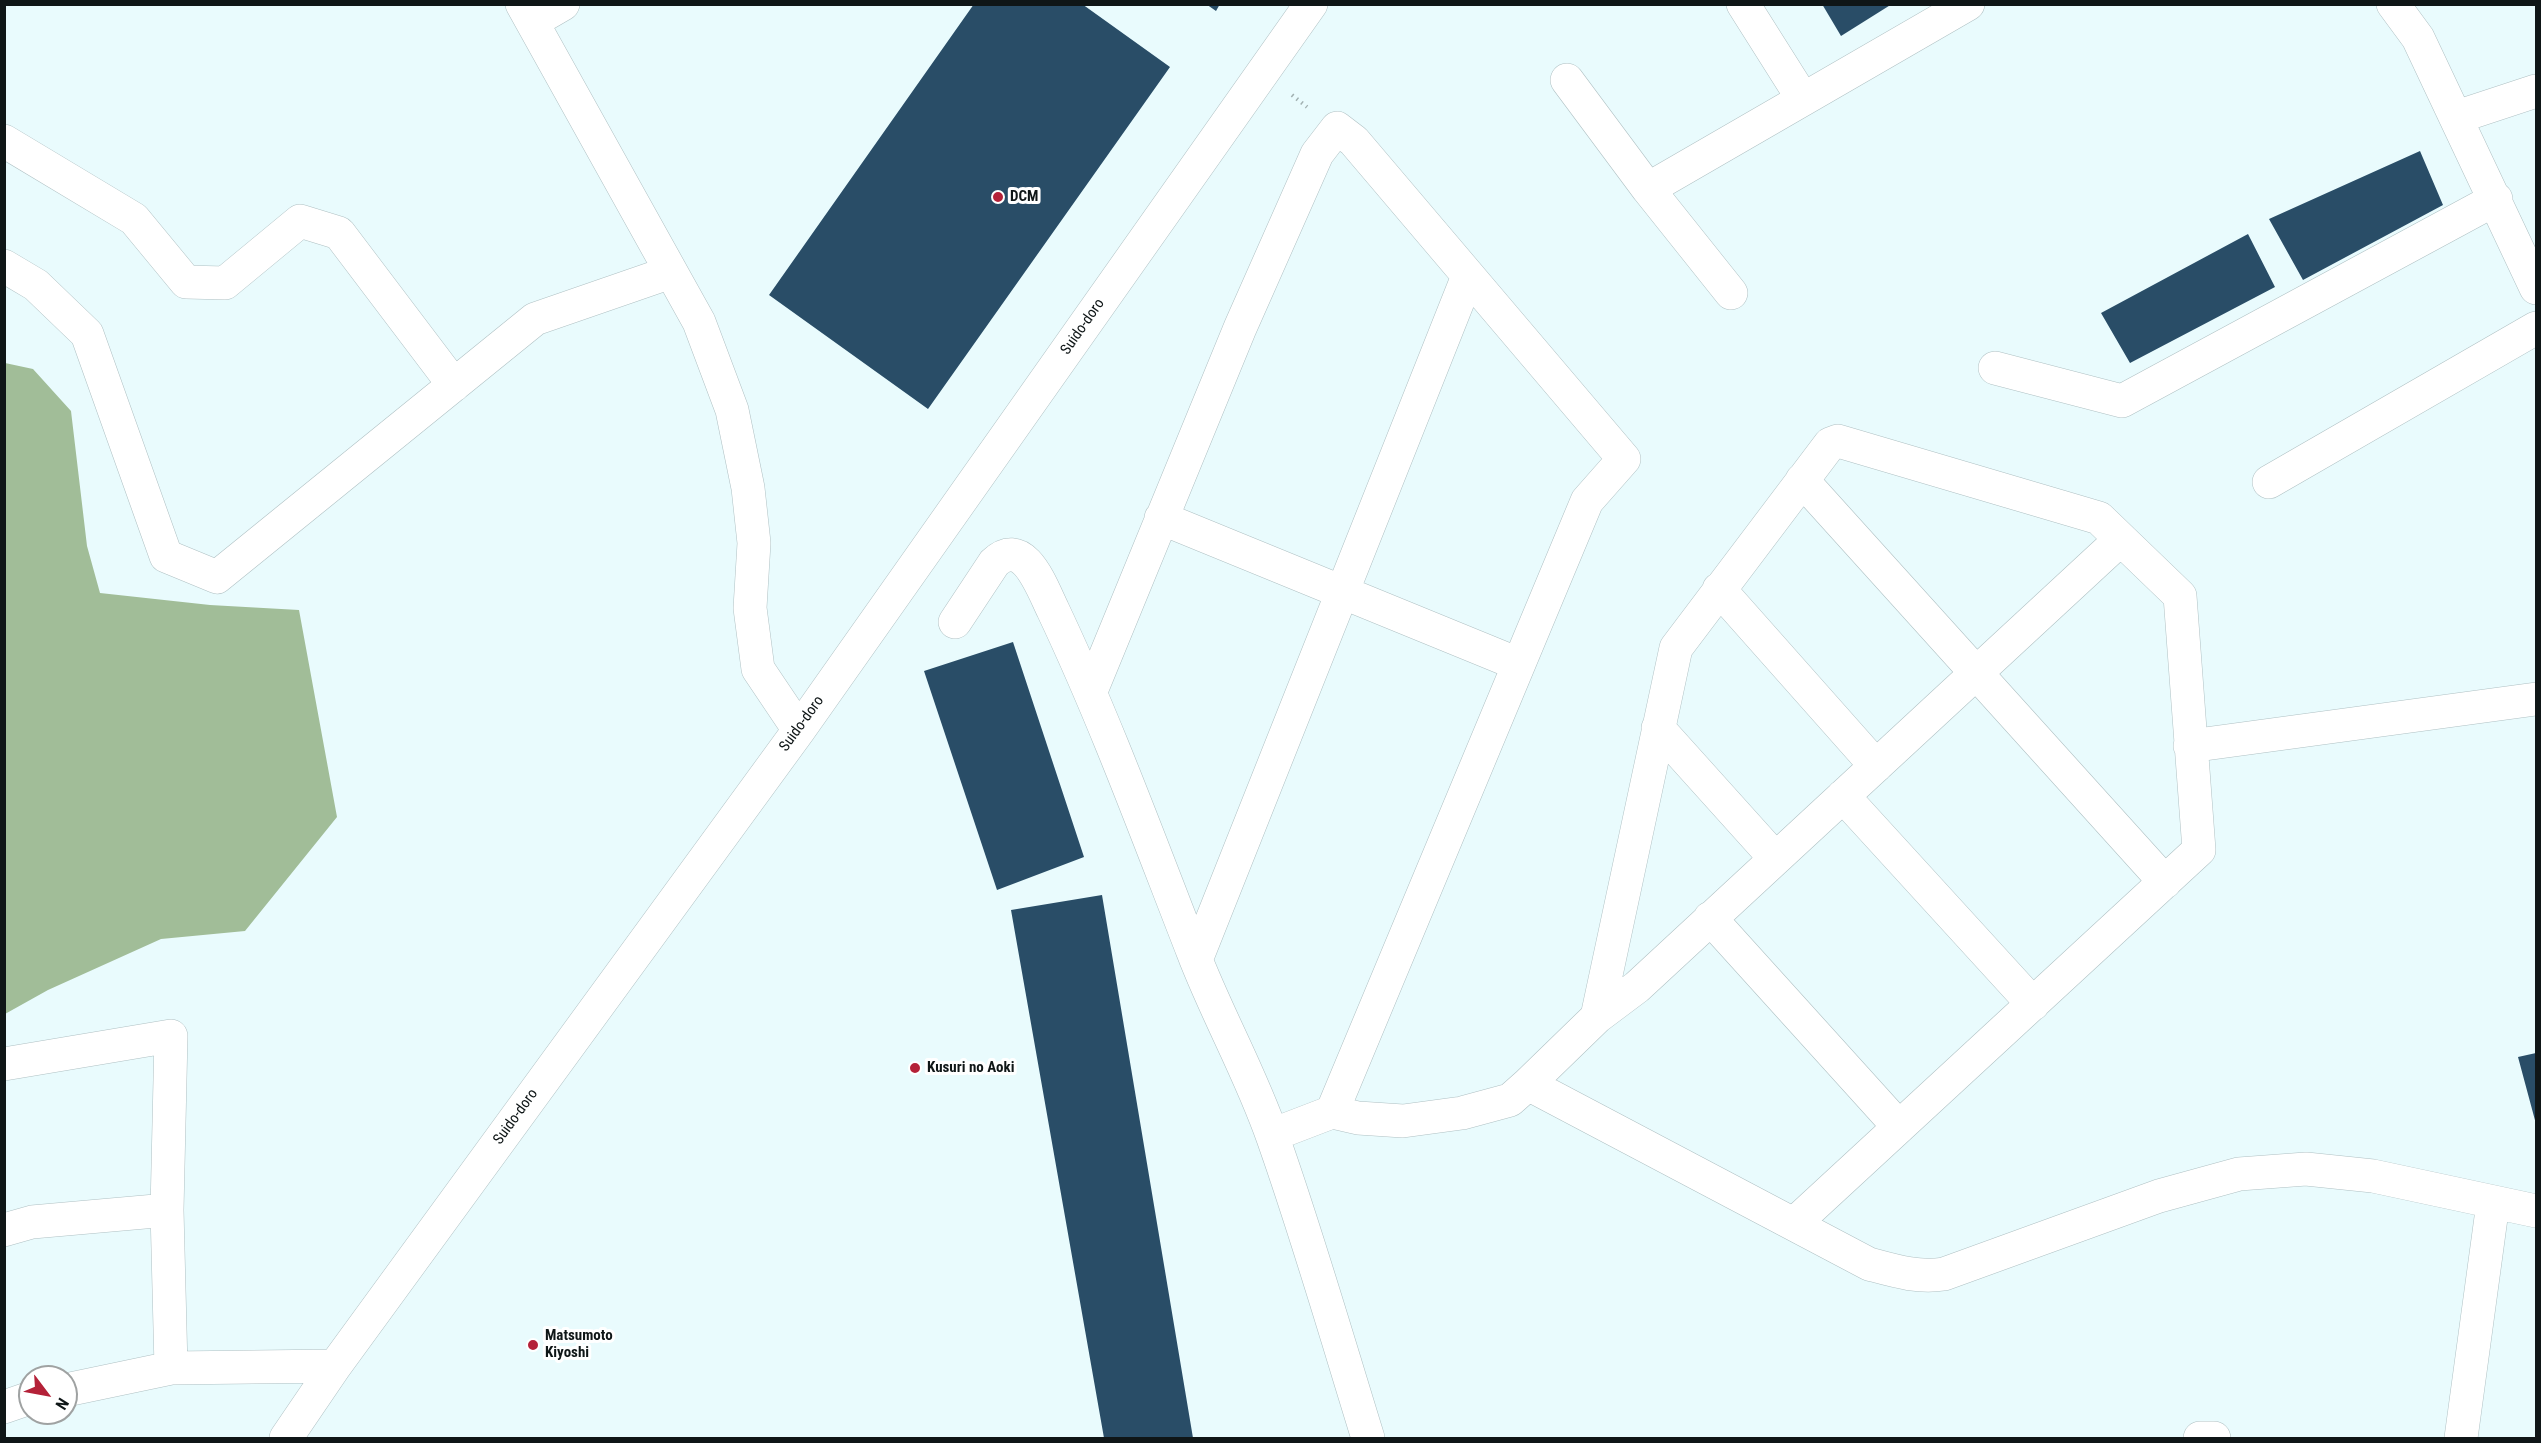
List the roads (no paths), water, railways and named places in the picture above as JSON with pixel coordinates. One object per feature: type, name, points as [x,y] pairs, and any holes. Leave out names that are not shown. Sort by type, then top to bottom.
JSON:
[{"type":"street","points":[[563,4],[527,13],[699,322],[732,410],[748,488],[754,543],[750,608],[758,669],[799,729]]},
{"type":"street","name":"Suido-doro","points":[[286,1438],[335,1366],[799,729],[1311,4]]},
{"type":"street","points":[[1743,4],[1803,99]]},
{"type":"street","points":[[1648,189],[1968,4]]},
{"type":"street","points":[[2393,4],[2418,38],[2496,199],[2536,288]]},
{"type":"street","points":[[1567,80],[1648,189],[1731,293]]},
{"type":"street","points":[[2457,117],[2536,91]]},
{"type":"street","points":[[1091,691],[1240,328],[1317,154],[1337,128],[1354,141],[1624,459],[1587,501],[1332,1112]]},
{"type":"street","points":[[4,141],[134,219],[186,282],[225,283],[300,221],[339,233],[454,385]]},
{"type":"street","points":[[1995,368],[2122,401],[2496,199]]},
{"type":"street","points":[[4,266],[36,285],[87,334],[166,556],[217,577],[535,319],[671,272]]},
{"type":"street","points":[[1196,960],[1468,276]]},
{"type":"street","points":[[2269,482],[2536,328]]},
{"type":"street","points":[[1597,1017],[1676,648],[1830,444],[1838,441],[2099,518],[2180,596],[2199,850],[1795,1223]]},
{"type":"street","points":[[1802,480],[2164,882]]},
{"type":"street","points":[[1161,518],[1518,664]]},
{"type":"street","points":[[1272,1135],[1332,1112],[1358,1118],[1403,1121],[1462,1113],[1510,1100],[1597,1017],[1637,987],[2121,539]]},
{"type":"street","points":[[955,622],[1001,556],[1012,553],[1022,557],[1037,576],[1091,691],[1196,960],[1272,1135],[1368,1438]]},
{"type":"street","points":[[1719,589],[1876,766]]},
{"type":"street","points":[[2190,746],[2536,699]]},
{"type":"street","points":[[1658,728],[1775,858]]},
{"type":"street","points":[[1843,796],[2033,1004]]},
{"type":"street","points":[[1710,918],[1899,1127]]},
{"type":"street","points":[[4,1064],[171,1036],[167,1210],[171,1368]]},
{"type":"street","points":[[1528,1084],[1869,1264],[1903,1274],[1926,1277],[1944,1274],[2159,1196],[2239,1174],[2306,1170],[2373,1176],[2536,1211]]},
{"type":"street","points":[[2462,1438],[2493,1203]]},
{"type":"street","points":[[4,1230],[32,1222],[167,1210]]},
{"type":"street","points":[[78,1387],[171,1368],[335,1366]]},
{"type":"street","points":[[2200,1438],[2214,1438]]},
{"type":"place","name":"DCM","points":[[998,197]]},
{"type":"place","name":"Kusuri no Aoki","points":[[915,1068]]},
{"type":"place","name":"Matsumoto Kiyoshi","points":[[533,1345]]}]
